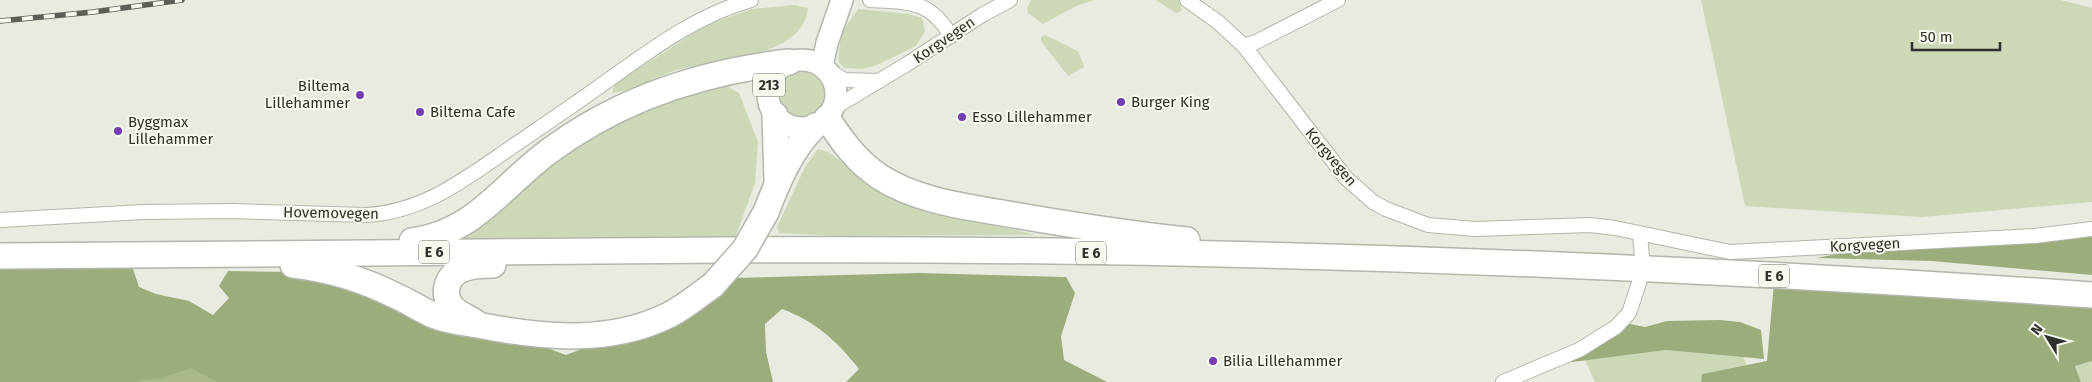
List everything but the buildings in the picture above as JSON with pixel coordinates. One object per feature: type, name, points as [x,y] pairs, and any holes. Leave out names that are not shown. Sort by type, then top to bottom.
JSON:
[{"type":"highway","points":[[0,252],[22,249],[401,243],[439,237],[469,221],[548,152],[597,120],[628,104],[689,80],[755,66],[796,61]]},
{"type":"highway","points":[[775,115],[777,184]]},
{"type":"highway","points":[[141,255],[186,265],[236,264],[316,268],[366,282],[450,321],[537,336],[580,336],[623,331],[670,315],[713,284],[745,248],[766,212],[777,184],[799,144],[825,117],[847,148],[880,177],[920,195],[960,205],[1150,236],[1236,244],[1409,251],[1439,254],[1456,261]]},
{"type":"highway","points":[[483,326],[456,310],[448,300],[446,293],[449,280],[453,274],[465,268],[535,263],[667,263],[698,260],[727,250]]},
{"type":"highway","name":"E 6","points":[[0,256],[727,250],[1114,253],[1456,261],[1916,283],[2092,295]]},
{"type":"main road","name":"213","points":[[825,117],[796,128],[784,123],[775,115],[769,102],[770,82],[778,70],[796,61],[832,8]]},
{"type":"main road","name":"213","points":[[796,61],[825,68],[832,8]]},
{"type":"main road","points":[[825,68],[836,88],[825,117]]},
{"type":"street","name":"Hovemovegen","points":[[0,220],[233,211],[366,215],[388,214],[410,208],[430,199],[478,170],[674,35],[713,13],[751,0]]},
{"type":"street","points":[[870,0],[911,3],[928,8],[938,15],[951,36]]},
{"type":"street","name":"Korgvegen","points":[[825,117],[982,15],[1010,0]]},
{"type":"street","name":"Korgvegen","points":[[1187,0],[1218,22],[1244,46],[1346,178],[1373,202],[1428,225],[1475,228],[1590,226],[1730,252],[2035,236],[2092,229]]},
{"type":"street","points":[[1244,46],[1338,0]]},
{"type":"street","points":[[825,68],[844,80],[879,81]]},
{"type":"street","points":[[1640,234],[1642,256]]},
{"type":"street","points":[[1503,382],[1579,350],[1616,328],[1629,313],[1639,283]]},
{"type":"shaded area","points":[[1031,0],[1094,0],[1076,6],[1043,24],[1028,13],[1027,9]]},
{"type":"shaded area","points":[[1156,0],[1179,0],[1182,11],[1176,13]]},
{"type":"shaded area","points":[[1701,0],[2061,0],[2092,8],[2092,202],[1922,217],[1745,206]]},
{"type":"shaded area","points":[[795,5],[808,8],[802,25],[791,38],[774,47],[734,59],[676,70],[629,90],[612,93],[615,84],[706,25],[752,9]]},
{"type":"shaded area","points":[[858,9],[908,14],[922,18],[925,31],[916,46],[877,65],[863,69],[844,68],[838,61],[841,34]]},
{"type":"shaded area","points":[[1045,35],[1078,51],[1084,67],[1068,76],[1041,41],[1041,37]]},
{"type":"shaded area","points":[[806,72],[818,78],[823,85],[823,103],[818,110],[811,115],[798,116],[790,113],[783,106],[780,90],[783,82],[790,75]]},
{"type":"shaded area","points":[[718,81],[739,93],[758,142],[755,183],[736,236],[453,240],[598,128]]},
{"type":"shaded area","points":[[818,149],[828,152],[881,190],[937,211],[1035,235],[837,236],[779,233],[777,227],[805,167]]},
{"type":"shaded area","points":[[2092,235],[2092,275],[1932,261],[1817,258],[1856,250]]},
{"type":"shaded area","points":[[0,268],[133,269],[139,287],[156,294],[189,301],[213,315],[229,298],[219,286],[228,271],[293,272],[539,345],[566,355],[712,299],[736,278],[919,273],[1066,277],[1075,293],[1061,336],[1064,360],[1107,382],[846,382],[859,369],[851,359],[825,333],[805,320],[782,309],[765,324],[766,352],[773,382],[0,382]]},
{"type":"shaded area","points":[[1774,283],[2092,304],[2092,361],[2075,366],[2081,382],[1701,382],[1702,374],[1767,361]]},
{"type":"shaded area","points":[[1720,320],[1740,322],[1761,330],[1764,359],[1666,350],[1572,362],[1567,351],[1615,321],[1645,327],[1667,321]]},
{"type":"shaded area","points":[[1666,350],[1743,357],[1747,365],[1702,374],[1701,382],[1595,382],[1585,360]]},
{"type":"shaded area","points":[[2092,361],[2092,382],[2081,382],[2075,366]]},
{"type":"shaded area","points":[[191,368],[217,382],[137,382],[158,379]]},
{"type":"railway","points":[[0,21],[93,12],[182,0]]},
{"type":"place","name":"Biltema Lillehammer","points":[[360,95]]},
{"type":"place","name":"Burger King","points":[[1121,102]]},
{"type":"place","name":"Biltema Cafe","points":[[420,112]]},
{"type":"place","name":"Esso Lillehammer","points":[[962,117]]},
{"type":"place","name":"Byggmax Lillehammer","points":[[118,131]]},
{"type":"place","name":"Bilia Lillehammer","points":[[1213,361]]}]
